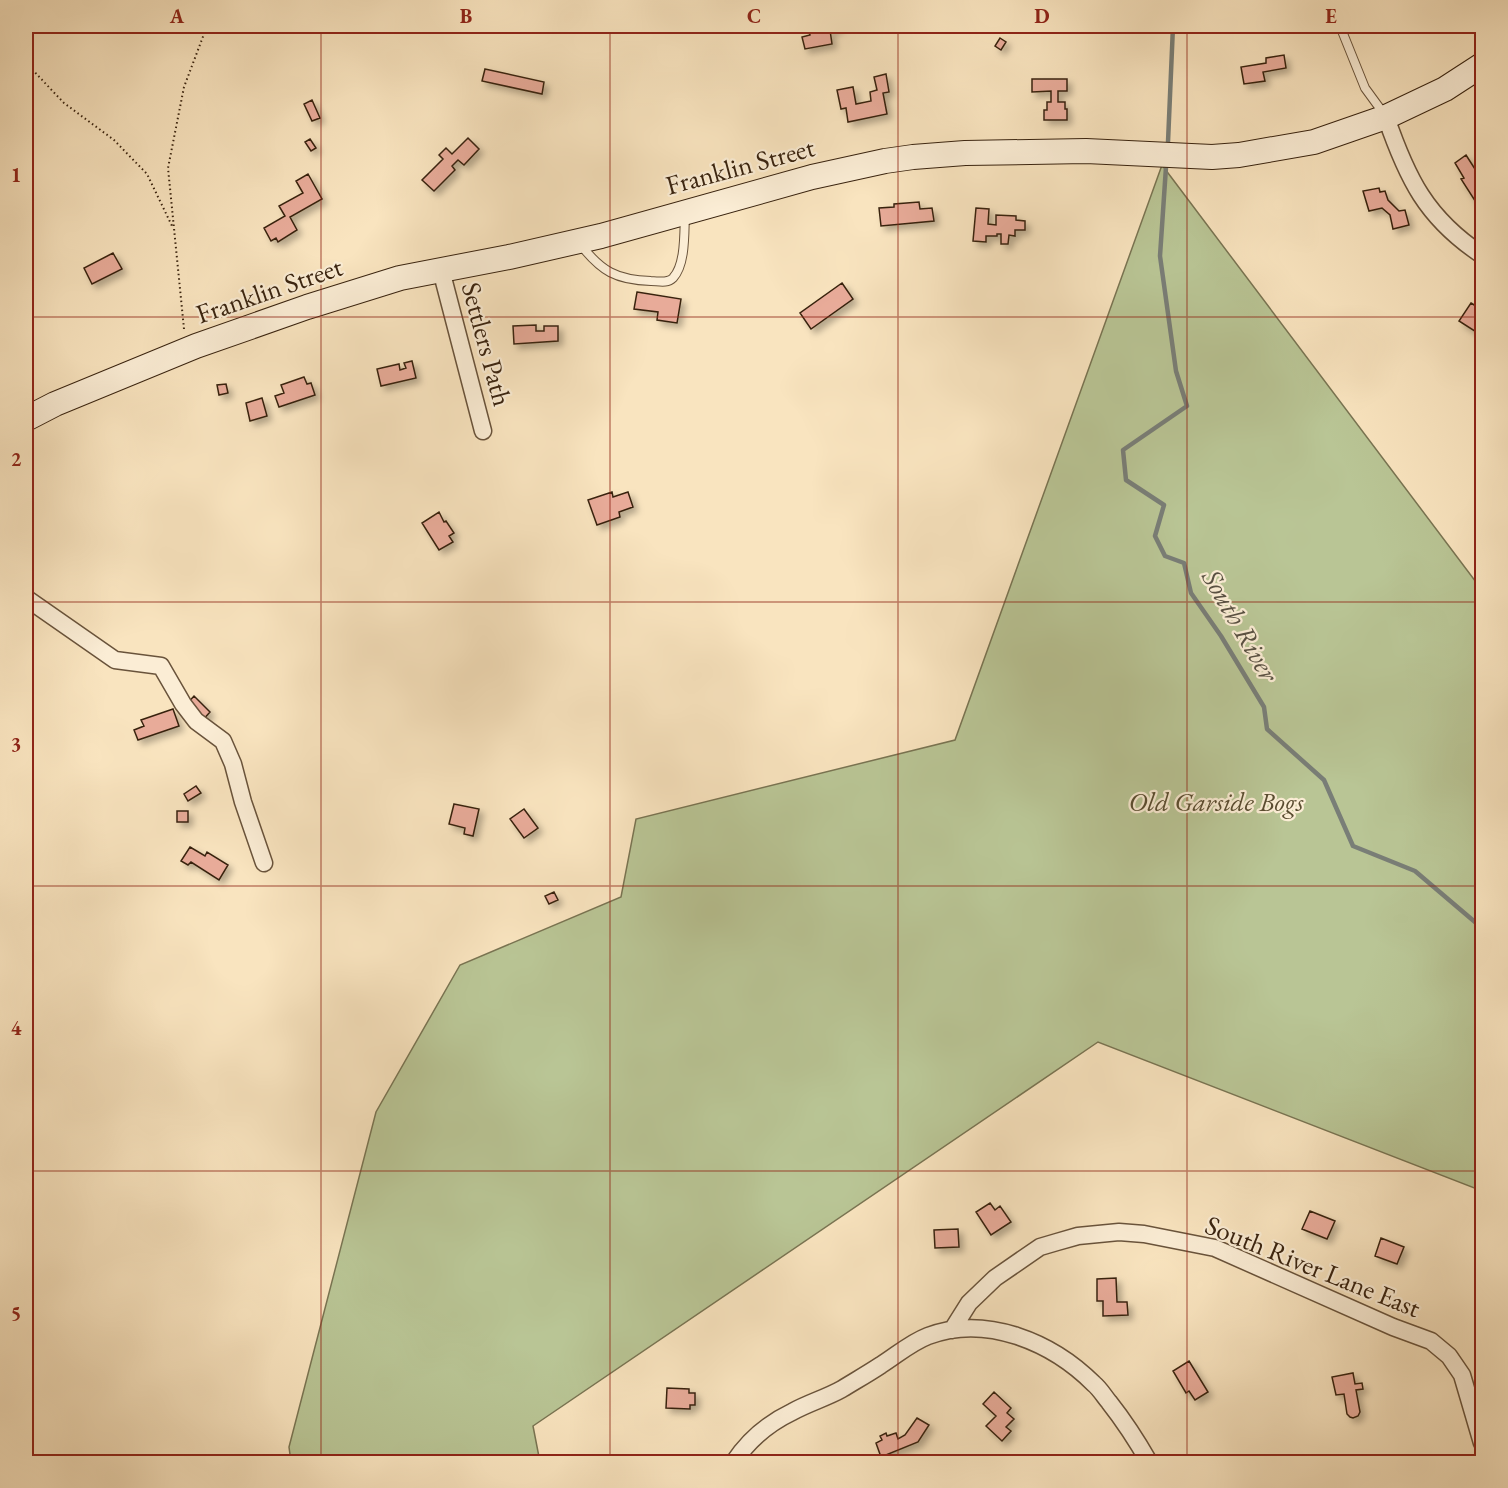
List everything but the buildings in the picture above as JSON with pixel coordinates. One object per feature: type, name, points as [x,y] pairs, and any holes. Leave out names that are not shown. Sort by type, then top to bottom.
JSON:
[{"type":"street","name":"Franklin Street","points":[[26,419],[55,404],[196,346],[307,307],[400,278],[578,241],[812,177],[885,161],[965,153],[1086,151],[1230,156],[1314,142],[1386,117],[1445,89],[1482,66]]},
{"type":"street","points":[[1386,117],[1407,171],[1427,204],[1455,236],[1482,255]]},
{"type":"street","name":"Settlers Path","points":[[441,270],[483,431]]},
{"type":"street","points":[[26,598],[115,660],[161,666],[183,704],[196,721],[223,741],[233,764],[243,802],[264,863]]},
{"type":"street","name":"South River Lane East","points":[[952,1330],[969,1303],[995,1278],[1040,1247],[1078,1236],[1119,1232],[1144,1234],[1215,1248],[1393,1328],[1431,1341],[1449,1356],[1462,1375],[1482,1443]]},
{"type":"street","points":[[734,1462],[760,1433],[790,1413],[840,1390],[927,1336],[968,1328],[992,1330],[1027,1339],[1074,1367],[1095,1384],[1123,1421],[1149,1462]]},
{"type":"lane","points":[[1340,26],[1365,88],[1386,117]]},
{"type":"lane","points":[[578,241],[592,259],[608,272],[633,280],[667,282],[674,277],[683,249],[685,212]]},
{"type":"path","points":[[184,335],[168,168],[184,87],[207,26]]},
{"type":"path","points":[[26,63],[64,103],[114,140],[147,174],[174,230]]},
{"type":"green space","name":"Old Garside Bogs","points":[[1162,165],[1482,590],[1482,1191],[1098,1042],[533,1426],[540,1462],[291,1462],[289,1447],[376,1112],[460,965],[621,897],[636,819],[955,740]]},
{"type":"waterway","name":"South River","points":[[1168,142],[1173,26]]},
{"type":"waterway","name":"South River","points":[[1166,167],[1160,256],[1176,371],[1187,406],[1123,450],[1126,480],[1164,505],[1155,536],[1165,556],[1184,563],[1191,593],[1221,636],[1264,707],[1267,729],[1324,780],[1353,846],[1415,871],[1482,928]]}]
